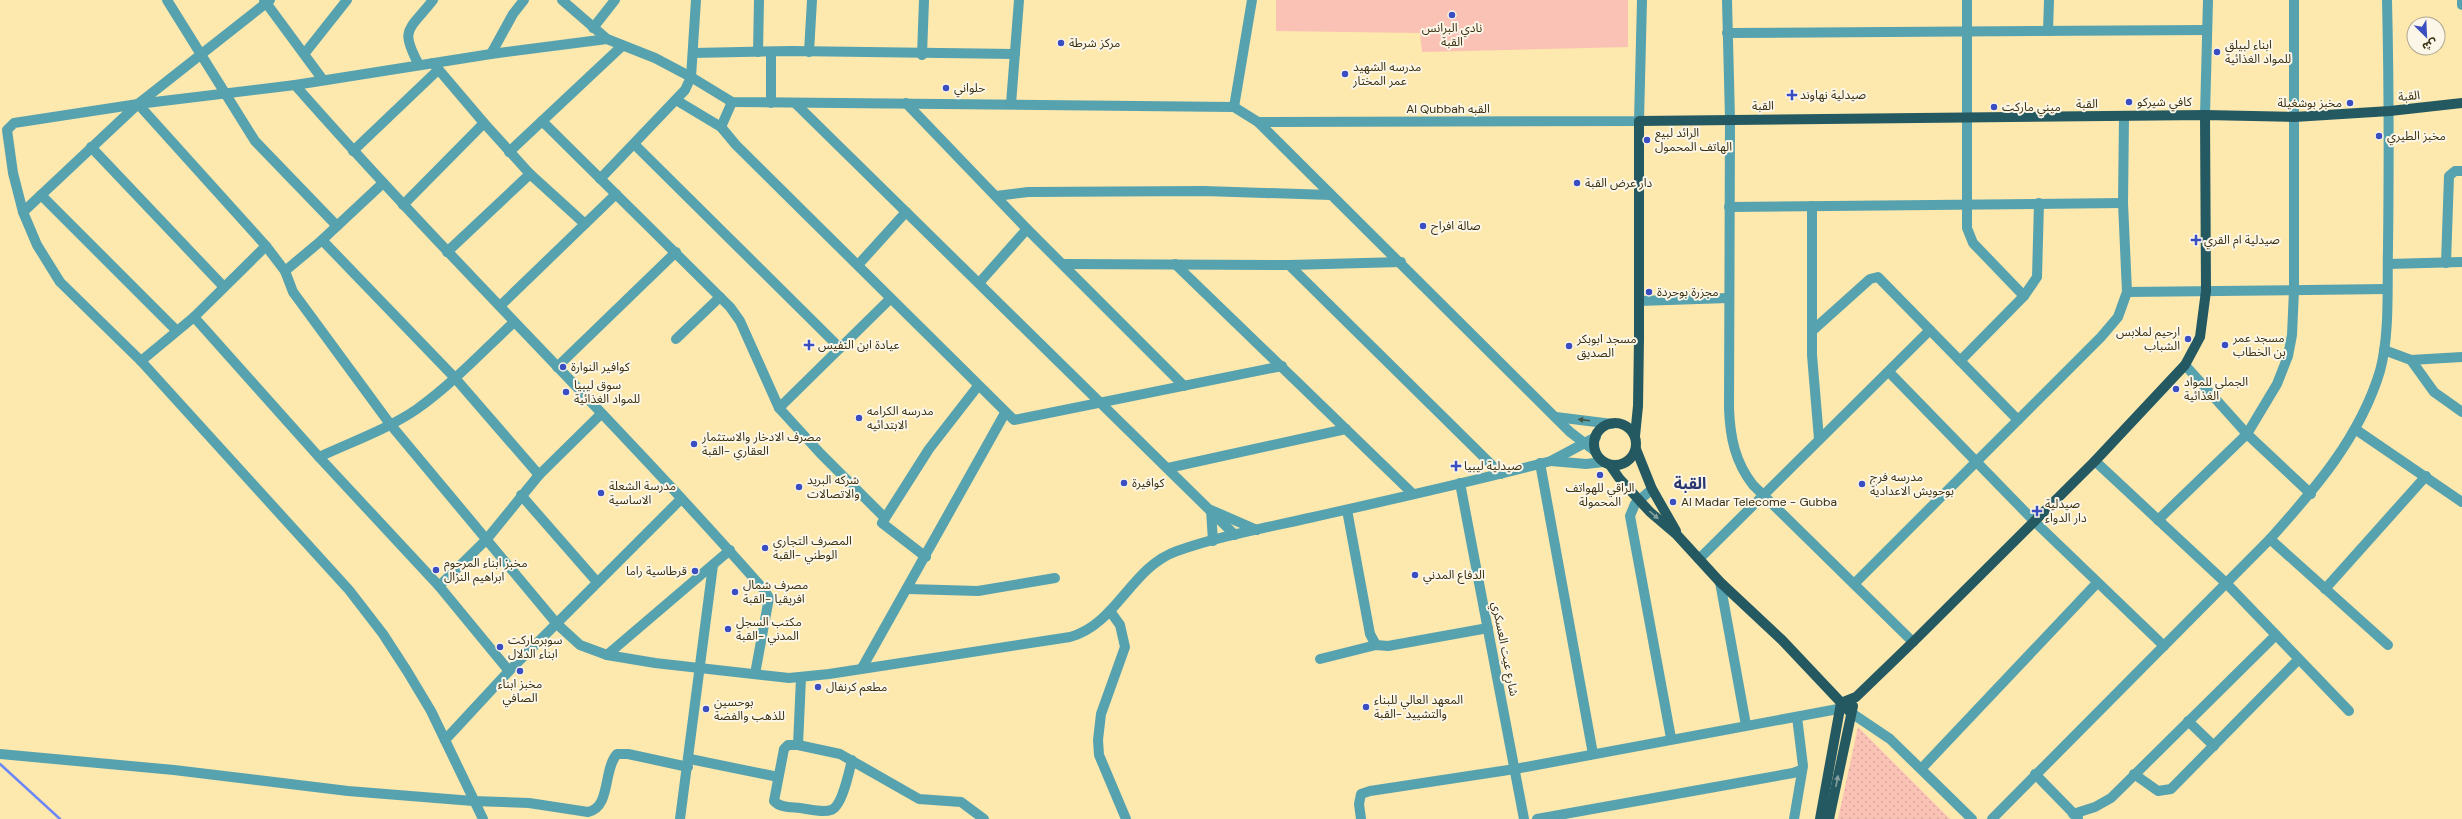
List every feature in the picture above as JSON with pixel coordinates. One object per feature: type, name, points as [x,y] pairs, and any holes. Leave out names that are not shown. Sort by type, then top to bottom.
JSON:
[{"type":"main road","name":"القبة","points":[[1639,121],[2205,115],[2294,117],[2390,111],[2462,103]]},
{"type":"main road","points":[[1820,819],[1840,706],[1856,696],[2035,522],[2096,461],[2185,365],[2200,337],[2206,291],[2205,115]]},
{"type":"main road","points":[[1639,121],[1639,301],[1638,406],[1635,436],[1636,449],[1652,488],[1678,535]]},
{"type":"main road","points":[[1635,436],[1625,426],[1612,424],[1599,431],[1596,437],[1595,451],[1639,500],[1678,535],[1720,582],[1782,640],[1840,706],[1850,712]]},
{"type":"main road","points":[[1606,463],[1616,466],[1629,460],[1636,449]]},
{"type":"main road","points":[[1829,819],[1850,712],[1856,696]]},
{"type":"street","points":[[167,0],[224,94],[255,141],[337,226]]},
{"type":"street","points":[[305,53],[347,0]]},
{"type":"street","points":[[419,65],[408,44],[407,33],[433,0]]},
{"type":"street","points":[[491,54],[513,14],[524,0]]},
{"type":"street","points":[[562,0],[607,39],[655,58],[691,77],[732,102],[796,104],[1011,104],[1234,108],[1258,122],[1556,417],[1583,443],[1595,451]]},
{"type":"street","points":[[593,28],[615,0]]},
{"type":"street","points":[[600,179],[685,90],[691,77],[696,0]]},
{"type":"street","points":[[758,52],[759,0]]},
{"type":"street","points":[[809,52],[812,0]]},
{"type":"street","points":[[922,55],[924,0]]},
{"type":"street","points":[[1011,104],[1019,0]]},
{"type":"street","points":[[1234,108],[1252,0]]},
{"type":"street","points":[[1639,121],[1642,0]]},
{"type":"street","points":[[1727,0],[1730,119],[1728,298],[1729,426],[1737,458],[1744,473],[1763,495],[1855,583],[1913,642]]},
{"type":"street","points":[[1967,0],[1966,118],[1969,237],[2024,296]]},
{"type":"street","points":[[2048,31],[2049,0]]},
{"type":"street","points":[[2205,115],[2208,0]]},
{"type":"street","points":[[2158,520],[2247,434],[2277,384],[2288,356],[2292,335],[2294,290],[2294,0]]},
{"type":"street","points":[[1992,819],[2270,539],[2311,494],[2334,464],[2356,429],[2380,371],[2384,350],[2388,264],[2390,111],[2387,0]]},
{"type":"street","points":[[2462,0],[2462,6]]},
{"type":"street","points":[[23,212],[138,104],[267,1],[323,80]]},
{"type":"street","points":[[1727,33],[2207,30]]},
{"type":"street","points":[[483,819],[408,671],[383,634],[350,590],[141,361],[60,282],[38,245],[23,212],[13,173],[7,130],[14,123],[138,104],[295,85],[419,65],[436,66],[491,54],[607,39]]},
{"type":"street","points":[[510,152],[622,46]]},
{"type":"street","points":[[693,54],[758,52],[922,55],[1015,54]]},
{"type":"street","points":[[771,52],[771,103]]},
{"type":"street","points":[[436,66],[484,123],[530,174],[585,224]]},
{"type":"street","points":[[353,151],[436,66]]},
{"type":"street","points":[[295,85],[403,205],[730,550],[768,595],[755,674]]},
{"type":"street","points":[[676,100],[721,127],[736,145],[1005,413],[1014,420],[1024,420],[1100,402],[1282,366]]},
{"type":"street","points":[[721,127],[732,102]]},
{"type":"street","points":[[906,103],[1027,229],[1065,264],[1184,386]]},
{"type":"street","points":[[138,104],[266,246],[285,271],[293,292],[390,424],[557,624],[580,645],[607,655],[701,669],[802,678],[1070,637],[1093,627],[1110,611],[1144,573],[1164,556],[1235,535],[1501,474],[1551,460],[1596,437]]},
{"type":"street","points":[[796,104],[980,282],[1235,535]]},
{"type":"street","points":[[1855,583],[2101,338],[2118,317],[2127,292],[2123,203],[2124,117]]},
{"type":"street","points":[[542,121],[720,297],[740,321],[779,408],[820,453],[885,518]]},
{"type":"street","name":"Al Qubbah القبه","points":[[1258,122],[1639,121]]},
{"type":"street","points":[[403,205],[484,123]]},
{"type":"street","points":[[634,144],[840,348]]},
{"type":"street","points":[[91,147],[223,286]]},
{"type":"street","points":[[2446,263],[2449,176],[2455,171],[2462,171]]},
{"type":"street","points":[[447,252],[530,174]]},
{"type":"street","points":[[285,271],[322,240],[383,183]]},
{"type":"street","points":[[996,196],[1028,192],[1204,191],[1331,195]]},
{"type":"street","points":[[500,306],[616,194]]},
{"type":"street","points":[[41,195],[176,330]]},
{"type":"street","points":[[1729,207],[1968,203],[2123,203]]},
{"type":"street","points":[[1960,361],[2024,296],[2037,277],[2039,267],[2039,203]]},
{"type":"street","points":[[1812,206],[1813,386],[1819,439]]},
{"type":"street","points":[[858,265],[906,212]]},
{"type":"street","points":[[980,282],[1027,229]]},
{"type":"street","points":[[322,240],[455,378],[539,474]]},
{"type":"street","points":[[141,361],[194,316],[223,286],[266,246]]},
{"type":"street","points":[[557,367],[676,252]]},
{"type":"street","points":[[1065,264],[1289,265],[1401,262]]},
{"type":"street","points":[[2388,264],[2462,262]]},
{"type":"street","points":[[1175,264],[1413,494]]},
{"type":"street","points":[[1289,265],[1501,474]]},
{"type":"street","points":[[1812,331],[1874,277],[1880,279],[2018,420]]},
{"type":"street","points":[[2127,292],[2387,289]]},
{"type":"street","points":[[676,339],[720,297]]},
{"type":"street","points":[[1639,301],[1728,298]]},
{"type":"street","points":[[779,408],[890,299]]},
{"type":"street","points":[[194,316],[319,456],[439,586],[509,671]]},
{"type":"street","points":[[319,456],[390,424],[417,409],[455,378],[514,322]]},
{"type":"street","points":[[1699,559],[1930,330]]},
{"type":"street","points":[[2384,350],[2411,360],[2462,357]]},
{"type":"street","points":[[2411,360],[2434,392],[2462,412]]},
{"type":"street","points":[[2185,365],[2247,434],[2311,494]]},
{"type":"street","points":[[1889,372],[2035,522],[2164,646]]},
{"type":"street","points":[[926,557],[882,523],[929,449],[978,386]]},
{"type":"street","points":[[862,668],[926,557],[1005,413]]},
{"type":"street","points":[[439,586],[486,540],[539,474],[601,414]]},
{"type":"street","points":[[1556,417],[1612,424]]},
{"type":"street","points":[[1168,468],[1346,429]]},
{"type":"street","points":[[2356,429],[2462,502]]},
{"type":"street","points":[[1551,460],[1586,464],[1606,463]]},
{"type":"street","points":[[2096,461],[2227,584],[2298,660],[2349,711]]},
{"type":"street","points":[[1540,463],[1593,754]]},
{"type":"street","points":[[2325,589],[2426,476]]},
{"type":"street","name":"شارع عيت العسكري","points":[[1460,483],[1524,819]]},
{"type":"street","points":[[1652,488],[1632,508],[1630,516],[1671,738]]},
{"type":"street","points":[[521,495],[597,582]]},
{"type":"street","points":[[444,740],[509,671],[682,499]]},
{"type":"street","points":[[1211,510],[1257,530]]},
{"type":"street","points":[[1211,510],[1213,541]]},
{"type":"street","points":[[1347,510],[1370,634],[1376,645]]},
{"type":"street","points":[[2270,539],[2388,645]]},
{"type":"street","points":[[607,655],[730,550]]},
{"type":"street","points":[[680,819],[689,763],[713,565]]},
{"type":"street","points":[[908,589],[978,591],[1055,578]]},
{"type":"street","points":[[1720,582],[1746,725]]},
{"type":"street","points":[[1922,768],[2097,583]]},
{"type":"street","points":[[1110,611],[1120,625],[1125,647],[1101,714],[1098,740],[1099,755],[1126,819]]},
{"type":"street","points":[[1320,659],[1376,645],[1388,646],[1488,628]]},
{"type":"street","points":[[2035,774],[2076,816],[2111,798],[2276,635]]},
{"type":"street","points":[[2134,774],[2158,791],[2165,792],[2171,789],[2298,660]]},
{"type":"street","points":[[798,744],[802,678]]},
{"type":"street","points":[[1361,819],[1359,798],[1365,793],[1515,769],[1671,738],[1797,717],[1840,706]]},
{"type":"street","points":[[1850,712],[1890,740],[1922,768],[1972,819]]},
{"type":"street","points":[[1794,819],[1802,760],[1797,717]]},
{"type":"street","points":[[2188,721],[2214,746]]},
{"type":"street","points":[[852,760],[837,806],[829,811],[776,804],[774,796],[785,748],[788,745],[798,744],[834,751],[852,760],[919,799],[960,802],[984,819]]},
{"type":"street","points":[[0,754],[174,770],[348,791],[473,801],[530,803],[588,812],[593,811],[601,803],[610,765],[617,754],[628,754],[778,777]]},
{"type":"street","points":[[1537,819],[1793,773],[1801,770]]},
{"type":"shaded area","name":"نادي البرانس القبة","points":[[1276,0],[1628,0],[1628,47],[1422,52],[1420,33],[1276,31]]},
{"type":"shaded area","points":[[1858,727],[1950,819],[1838,819]]},
{"type":"waterway","points":[[0,764],[60,819]]},
{"type":"place","name":"نادي البرانس القبة","points":[[1452,15]]},
{"type":"place","name":"مركز شرطة","points":[[1061,43]]},
{"type":"place","name":"ابناء لبيلق للمواد الغذائية","points":[[2217,52]]},
{"type":"place","name":"مدرسه الشهيد عمر المختار","points":[[1345,74]]},
{"type":"place","name":"حلواني","points":[[946,88]]},
{"type":"place","name":"صيدلية نهاوند","points":[[1792,95]]},
{"type":"place","name":"كافي شيركو","points":[[2129,102]]},
{"type":"place","name":"مخبز بوشغيلة","points":[[2350,103]]},
{"type":"place","name":"ميني ماركت","points":[[1994,107]]},
{"type":"place","name":"مخبز الطيري","points":[[2379,136]]},
{"type":"place","name":"الرائد لبيع الهاتف المحمول","points":[[1647,140]]},
{"type":"place","name":"دار عرض القبة","points":[[1577,183]]},
{"type":"place","name":"صالة افراح","points":[[1423,226]]},
{"type":"place","name":"صيدلية ام القري","points":[[2196,240]]},
{"type":"place","name":"مجزرة بوحردة","points":[[1649,292]]},
{"type":"place","name":"ارحيم لملابس الشباب","points":[[2188,339]]},
{"type":"place","name":"عيادة ابن النفيس","points":[[809,345]]},
{"type":"place","name":"مسجد عمر بن الخطاب","points":[[2225,345]]},
{"type":"place","name":"مسجد ابوبكر الصديق","points":[[1569,346]]},
{"type":"place","name":"كوافير النوارة","points":[[563,367]]},
{"type":"place","name":"الجملي للمواد الغذائية","points":[[2176,389]]},
{"type":"place","name":"سوق ليبيا للمواد الغذائية","points":[[566,392]]},
{"type":"place","name":"مدرسه الكرامه الابتدائيه","points":[[859,418]]},
{"type":"place","name":"مصرف الادخار والاستثمار العقاري -القبة","points":[[694,444]]},
{"type":"place","name":"صيدلية ليبيا","points":[[1456,466]]},
{"type":"place","name":"الراقي للهواتف المحمولة","points":[[1600,475]]},
{"type":"place","name":"كوافيرة","points":[[1124,483]]},
{"type":"place","name":"مدرسه فرج بوحويش الاعدادية","points":[[1862,484]]},
{"type":"place","name":"شركه البريد والاتصالات","points":[[799,487]]},
{"type":"place","name":"مدرسة الشعلة الاساسية","points":[[601,493]]},
{"type":"place","name":"Al Madar Telecome - Gubba","points":[[1673,502]]},
{"type":"place","name":"صيدلية دار الدواء","points":[[2037,511]]},
{"type":"place","name":"المصرف التجاري الوطني -القبة","points":[[765,548]]},
{"type":"place","name":"مخبز ابناء المرحوم ابراهيم النزال","points":[[436,570]]},
{"type":"place","name":"قرطاسية راما","points":[[695,571]]},
{"type":"place","name":"الدفاع المدني","points":[[1415,575]]},
{"type":"place","name":"مصرف شمال افريقيا -القبة","points":[[735,592]]},
{"type":"place","name":"مكتب السجل المدني -القبة","points":[[728,629]]},
{"type":"place","name":"سوبرماركت ابناء الدلال","points":[[500,647]]},
{"type":"place","name":"مخبز ابناء الصافي","points":[[520,671]]},
{"type":"place","name":"مطعم كرنفال","points":[[818,687]]},
{"type":"place","name":"المعهد العالي للبناء والتشييد -القبة","points":[[1366,707]]},
{"type":"place","name":"بوحسين للذهب والفضة","points":[[706,709]]},
{"type":"district","name":"القبة","points":[[1690,483]]}]
